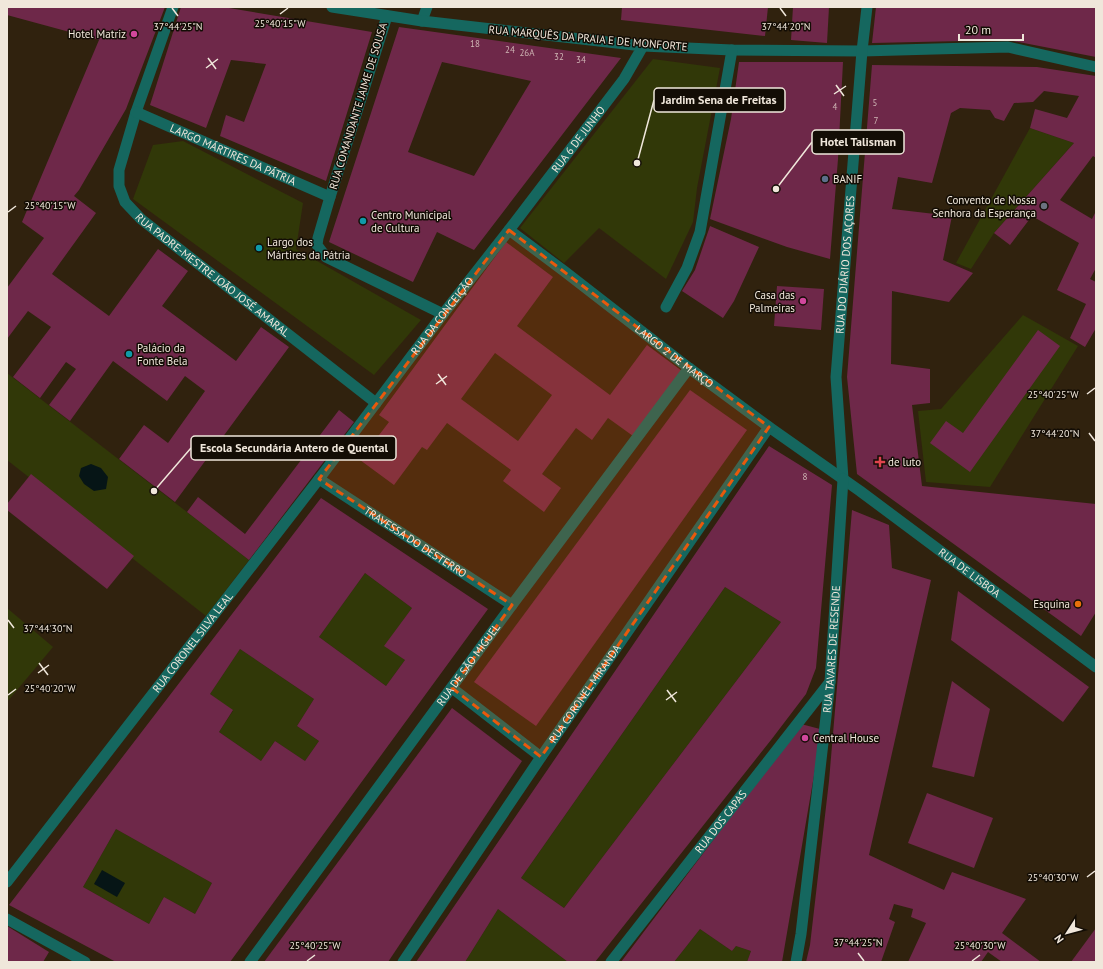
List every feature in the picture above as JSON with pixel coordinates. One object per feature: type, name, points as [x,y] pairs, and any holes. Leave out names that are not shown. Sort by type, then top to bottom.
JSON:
[{"type":"street","name":"RUA PADRE-MESTRE JOÃO JOSÉ AMARAL","points":[[173,7],[136,112],[119,170],[119,186],[125,202],[141,219],[376,403]]},
{"type":"street","name":"RUA MARQUÊS DA PRAIA E DE MONFORTE","points":[[332,7],[422,22],[643,46],[732,50],[862,51],[1008,48],[1096,66]]},
{"type":"street","points":[[422,22],[427,7]]},
{"type":"street","name":"RUA DO DIÁRIO DOS AÇORES","points":[[843,479],[836,377],[862,51],[867,7]]},
{"type":"street","name":"RUA COMANDANTE JAIME DE SOUSA","points":[[387,16],[330,197],[318,238],[318,245],[326,257],[443,314]]},
{"type":"street","name":"RUA 6 DE JUNHO","points":[[509,230],[624,79],[643,46]]},
{"type":"street","points":[[666,307],[687,268],[700,232],[732,50]]},
{"type":"street","name":"LARGO MÁRTIRES DA PÁTRIA","points":[[136,112],[330,197]]},
{"type":"street","name":"RUA DA CONCEIÇÃO","points":[[376,403],[509,230]]},
{"type":"street","name":"LARGO 2 DE MARÇO","points":[[509,230],[689,368],[843,479]]},
{"type":"street","name":"RUA DE SÃO MIGUEL","points":[[250,962],[512,605],[689,368]]},
{"type":"street","name":"RUA CORONEL SILVA LEAL","points":[[7,882],[319,479],[376,403]]},
{"type":"street","name":"RUA CORONEL MIRANDA","points":[[403,962],[541,756],[769,427]]},
{"type":"street","name":"TRAVESSA DO DESTERRO","points":[[319,479],[512,605]]},
{"type":"street","name":"RUA DE LISBOA","points":[[843,479],[1096,667]]},
{"type":"street","name":"RUA TAVARES DE RESENDE","points":[[796,962],[801,934],[830,682],[843,479]]},
{"type":"street","name":"RUA DOS CAPAS","points":[[611,962],[830,682]]},
{"type":"street","points":[[452,688],[541,756]]},
{"type":"street","points":[[7,919],[85,962]]},
{"type":"highlighted area","points":[[509,230],[769,427],[541,757],[452,688],[512,605],[319,479]]},
{"type":"green space","points":[[653,59],[720,68],[697,188],[693,222],[666,279],[599,228],[564,263],[520,228]]},
{"type":"green space","points":[[1030,128],[1074,143],[994,233],[971,269],[956,263]]},
{"type":"green space","points":[[183,141],[303,203],[296,249],[421,320],[374,375],[133,199],[153,145]]},
{"type":"green space","points":[[1023,315],[1078,346],[990,487],[926,482],[918,411],[941,409]]},
{"type":"green space","points":[[7,373],[249,560],[206,616],[7,460]]},
{"type":"green space","points":[[365,573],[412,608],[385,646],[405,660],[386,686],[319,637]]},
{"type":"green space","points":[[725,587],[781,622],[564,908],[521,878]]},
{"type":"green space","points":[[7,608],[53,647],[7,702]]},
{"type":"green space","points":[[240,649],[314,699],[297,726],[319,741],[305,761],[275,741],[261,761],[219,732],[233,711],[210,694]]},
{"type":"green space","points":[[116,829],[212,883],[195,914],[164,897],[149,924],[83,887]]},
{"type":"green space","points":[[498,909],[568,962],[465,962]]},
{"type":"green space","points":[[700,929],[732,951],[736,946],[751,951],[747,962],[674,962]]},
{"type":"shaded area","points":[[91,464],[101,468],[108,477],[106,489],[94,491],[84,484],[79,476],[81,468]]},
{"type":"shaded area","points":[[102,870],[125,883],[117,897],[94,884]]},
{"type":"building","name":"Palácio da Fonte Bela","points":[[7,7],[165,7],[126,109],[79,190],[74,196],[96,213],[52,274],[109,316],[158,249],[188,271],[162,306],[236,361],[261,327],[289,347],[175,502],[119,459],[144,425],[168,443],[205,391],[185,376],[167,401],[113,361],[70,421],[49,405],[76,369],[66,362],[40,398],[13,377],[51,327],[28,311],[7,339],[7,288],[44,238],[22,222],[99,40],[7,15]]},
{"type":"building","points":[[181,7],[223,7],[372,32],[326,181],[220,136],[226,115],[244,122],[266,64],[231,60],[206,128],[150,105]]},
{"type":"building","points":[[622,7],[768,7],[765,36],[621,20]]},
{"type":"building","points":[[793,7],[829,7],[827,43],[791,40]]},
{"type":"building","points":[[876,7],[1096,7],[1096,57],[1008,40],[872,43]]},
{"type":"building","points":[[399,27],[621,58],[474,250],[437,232],[413,282],[329,242]],"holes":[[[442,62],[531,81],[474,176],[408,152]]]},
{"type":"building","points":[[739,62],[843,62],[838,159],[830,259],[787,247],[710,219],[731,119]]},
{"type":"building","points":[[872,65],[1037,67],[1096,76],[1096,158],[1093,156],[1060,200],[1092,219],[1096,211],[1096,268],[1090,279],[1096,282],[1096,328],[1085,347],[1070,338],[1086,304],[1057,290],[1079,243],[1032,216],[1010,245],[994,233],[1074,143],[1030,128],[1035,109],[1067,118],[1079,96],[1044,91],[1033,102],[1014,103],[1004,121],[995,118],[990,110],[960,108],[951,113],[932,183],[898,177],[892,209],[952,216],[943,260],[973,273],[949,302],[892,291],[891,364],[930,369],[930,403],[912,405],[922,486],[1096,504],[1096,612],[1081,636],[857,474],[847,377]]},
{"type":"building","points":[[710,226],[759,247],[734,301],[723,318],[682,291],[695,270]]},
{"type":"building","points":[[506,242],[553,277],[517,326],[610,395],[647,345],[682,371],[633,436],[608,418],[592,440],[576,428],[542,474],[561,488],[544,512],[503,481],[511,470],[447,423],[427,450],[422,447],[394,485],[360,460],[389,422],[379,415]],"holes":[[[495,353],[552,395],[518,441],[461,399]]]},
{"type":"building","points":[[777,286],[824,289],[821,330],[774,326]]},
{"type":"building","points":[[1038,330],[1060,346],[970,472],[930,443],[946,421],[963,433]]},
{"type":"building","points":[[690,390],[747,430],[536,726],[474,682]]},
{"type":"building","points":[[339,410],[354,422],[249,560],[187,512],[198,497],[245,534]]},
{"type":"building","points":[[769,446],[832,485],[816,668],[806,694],[595,962],[568,962],[498,909],[465,962],[416,962]],"holes":[[[725,587],[781,622],[564,908],[521,878]]]},
{"type":"building","points":[[31,474],[134,556],[107,589],[7,510],[7,504]]},
{"type":"building","points":[[321,498],[488,609],[230,962],[116,962],[9,905]],"holes":[[[365,573],[412,608],[384,646],[405,660],[386,686],[319,637]],[[240,649],[314,699],[297,726],[319,741],[305,761],[275,741],[261,761],[219,732],[233,710],[210,694]],[[116,829],[212,883],[195,914],[164,897],[149,924],[83,887]]]},
{"type":"building","points":[[852,510],[889,525],[892,568],[931,580],[869,855],[944,890],[952,872],[1026,899],[1002,933],[1041,962],[1002,962],[988,952],[981,962],[908,962],[926,923],[911,917],[913,909],[894,904],[889,919],[895,922],[881,962],[806,962],[810,945],[829,781]]},
{"type":"building","points":[[958,591],[1089,687],[1063,722],[951,640]]},
{"type":"building","points":[[952,681],[990,709],[974,777],[932,767]]},
{"type":"building","points":[[452,708],[522,761],[388,962],[264,962]]},
{"type":"building","points":[[801,724],[820,729],[818,752],[782,962],[747,962],[751,951],[736,946],[732,951],[700,929],[674,962],[621,962]]},
{"type":"building","points":[[927,793],[993,818],[974,868],[908,843]]},
{"type":"building","points":[[7,926],[49,952],[43,962],[7,962]]},
{"type":"building","points":[[1096,928],[1096,962],[1071,962]]},
{"type":"place","name":"Hotel Matriz","points":[[134,34]]},
{"type":"place","name":"Jardim Sena de Freitas","points":[[637,163]]},
{"type":"place","name":"BANIF","points":[[825,179]]},
{"type":"place","name":"Hotel Talisman","points":[[776,189]]},
{"type":"place","name":"Convento de Nossa Senhora da Esperança","points":[[1044,206]]},
{"type":"place","name":"Centro Municipal de Cultura","points":[[363,221]]},
{"type":"place","name":"Largo dos Mártires da Pátria","points":[[259,248]]},
{"type":"place","name":"Casa das Palmeiras","points":[[803,301]]},
{"type":"place","name":"Palácio da Fonte Bela","points":[[129,354]]},
{"type":"place","name":"de luto","points":[[880,462]]},
{"type":"place","name":"Escola Secundária Antero de Quental","points":[[154,491]]},
{"type":"place","name":"Esquina","points":[[1078,604]]},
{"type":"place","name":"Central House","points":[[805,738]]}]
